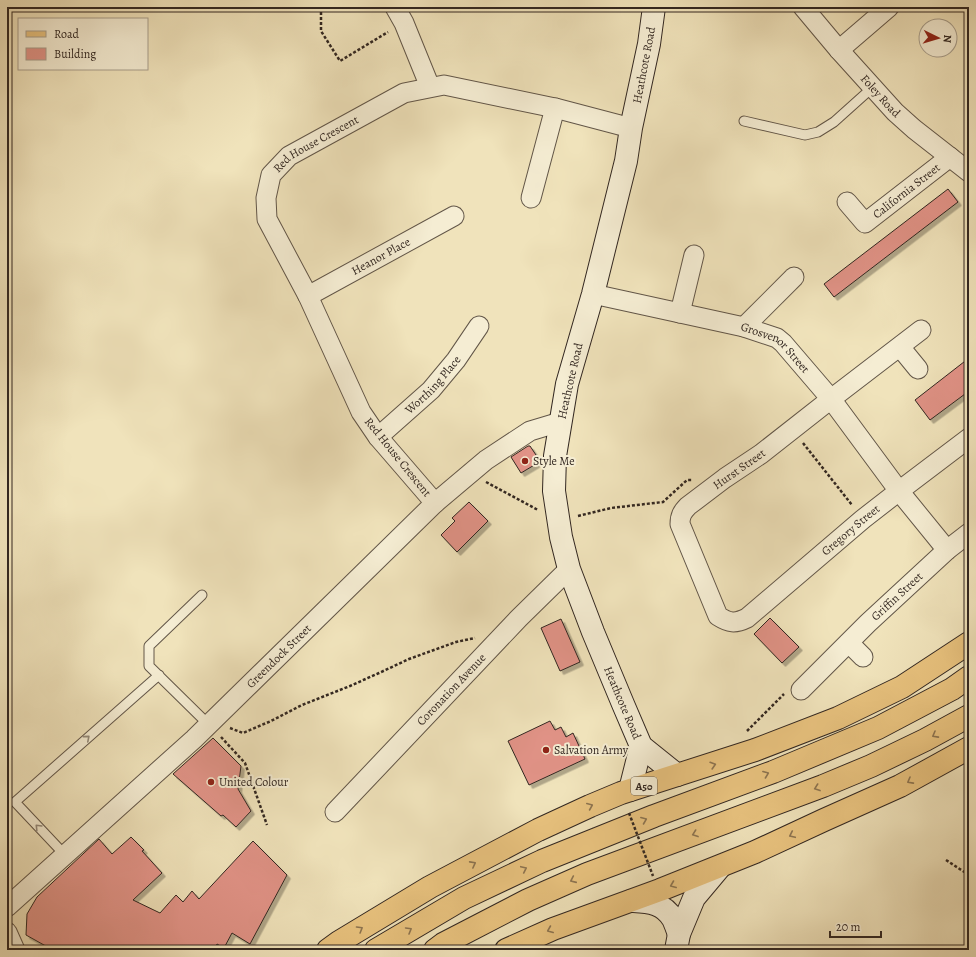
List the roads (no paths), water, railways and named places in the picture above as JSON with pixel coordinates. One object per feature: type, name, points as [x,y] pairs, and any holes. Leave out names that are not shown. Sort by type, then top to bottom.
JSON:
[{"type":"main road","name":"A50","points":[[328,950],[430,886],[538,830],[630,790],[755,750],[838,718],[902,687],[969,643]]},
{"type":"main road","points":[[376,950],[464,898],[542,861],[654,816],[773,772],[878,728],[952,689],[969,677]]},
{"type":"main road","points":[[434,950],[528,900],[587,874],[823,786],[871,766],[925,740],[969,716]]},
{"type":"main road","points":[[506,950],[553,929],[631,901],[755,852],[900,786],[969,748]]},
{"type":"street","name":"Heathcote Road","points":[[654,7],[649,44],[626,161],[593,294],[567,384],[555,456],[554,491],[560,537],[570,569],[622,704],[641,746],[677,775]]},
{"type":"street","name":"Foley Road","points":[[803,7],[839,50],[895,112],[914,129],[969,172]]},
{"type":"street","points":[[839,50],[889,7]]},
{"type":"street","points":[[400,15],[430,87]]},
{"type":"street","name":"Red House Crescent","points":[[436,503],[378,437],[361,412],[308,296],[267,219],[266,198],[271,175],[289,156],[404,94],[444,85],[555,108],[632,128]]},
{"type":"street","points":[[531,198],[555,108]]},
{"type":"street","name":"California Street","points":[[847,202],[865,223],[950,157]]},
{"type":"street","name":"Heanor Place","points":[[308,296],[454,216]]},
{"type":"street","points":[[680,313],[694,255]]},
{"type":"street","points":[[744,327],[794,277]]},
{"type":"street","name":"Grosvenor Street","points":[[593,294],[744,327],[777,338],[831,399],[899,491]]},
{"type":"street","name":"Worthing Place","points":[[378,437],[431,390],[456,360],[479,326]]},
{"type":"street","name":"Hurst Street","points":[[735,623],[725,621],[718,616],[680,524],[680,517],[683,511],[725,478],[761,454],[921,330]]},
{"type":"street","points":[[900,347],[918,369]]},
{"type":"street","name":"Greendock Street","points":[[7,907],[194,739],[436,503],[470,473],[486,460],[530,431],[560,422]]},
{"type":"street","name":"Gregory Street","points":[[735,623],[747,618],[863,519],[969,438]]},
{"type":"street","points":[[899,491],[947,550]]},
{"type":"street","name":"Griffin Street","points":[[801,690],[868,623],[947,550],[969,533]]},
{"type":"street","name":"Coronation Avenue","points":[[335,812],[519,618],[570,569]]},
{"type":"street","points":[[849,643],[863,657]]},
{"type":"street","name":"Heathcote Road","points":[[630,790],[641,746]]},
{"type":"street","points":[[677,942],[694,898],[720,866]]},
{"type":"street","points":[[631,901],[657,904],[667,911],[673,919],[677,942]]},
{"type":"street","points":[[7,932],[15,950]]},
{"type":"lane","points":[[744,121],[805,134],[818,132],[834,122],[873,87]]},
{"type":"lane","points":[[202,595],[149,646],[148,666],[213,721]]},
{"type":"lane","points":[[65,855],[15,802],[159,675]]},
{"type":"place","name":"Style Me","points":[[525,461]]},
{"type":"place","name":"Salvation Army","points":[[546,750]]},
{"type":"place","name":"United Colour","points":[[211,782]]}]
